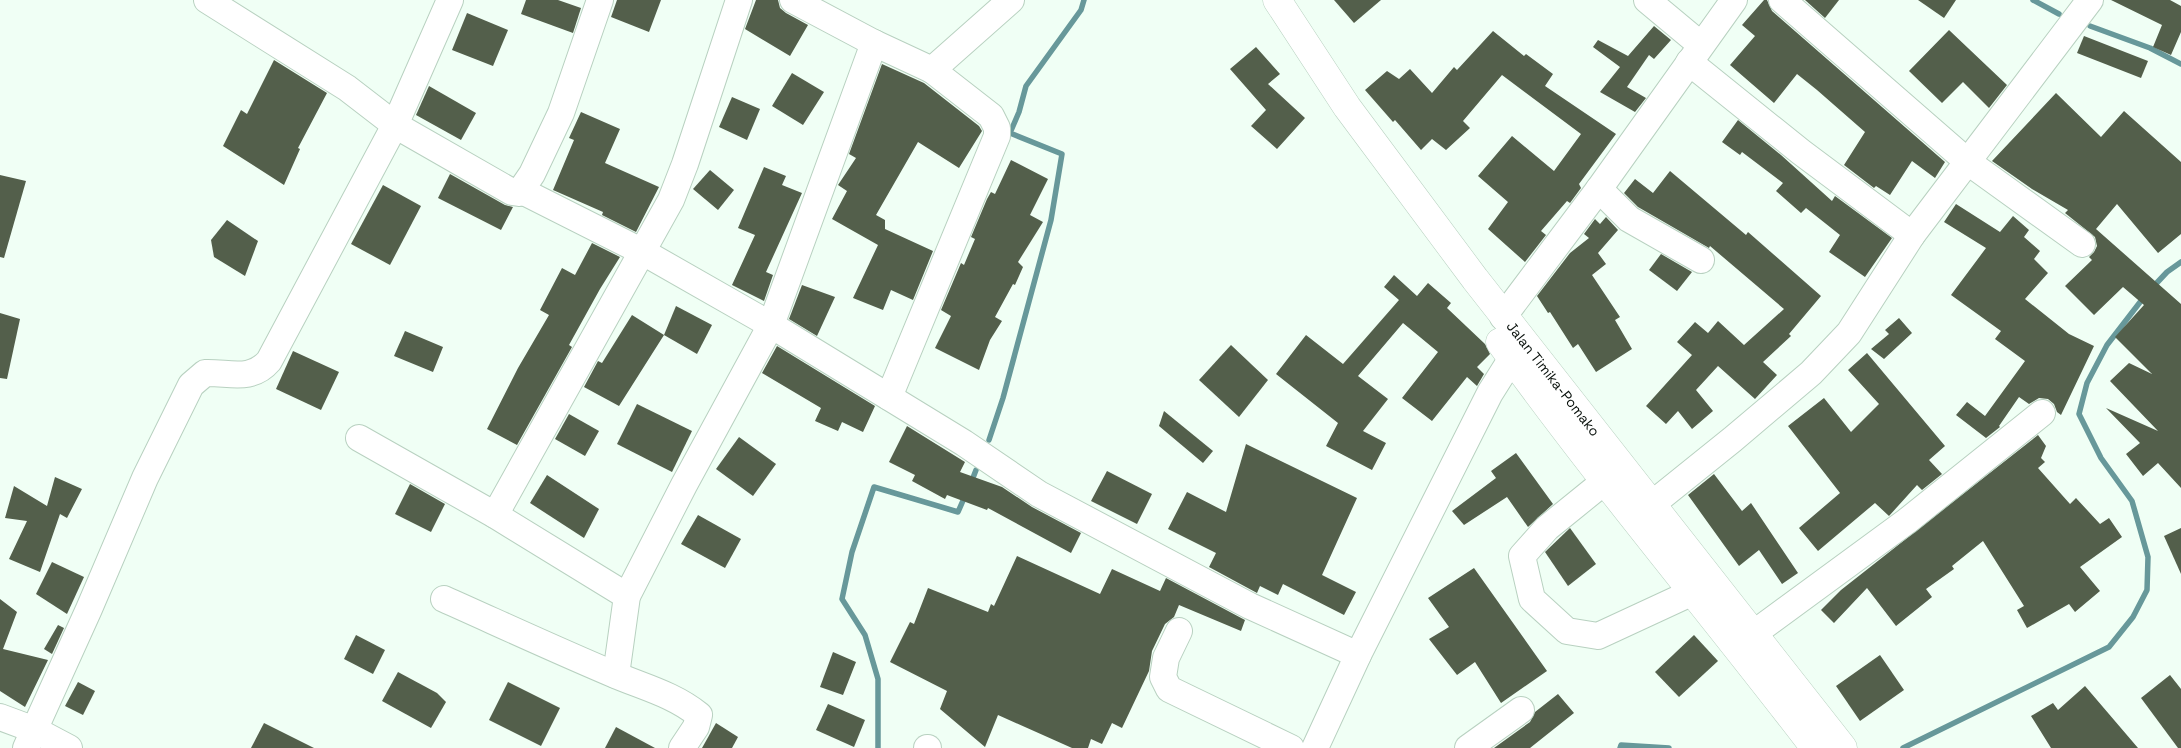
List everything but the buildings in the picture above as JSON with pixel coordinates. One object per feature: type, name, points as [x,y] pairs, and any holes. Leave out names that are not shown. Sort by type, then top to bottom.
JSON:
[{"type":"highway","name":"Jalan Timika-Pomako","points":[[1256,0],[1325,108],[1372,175],[1605,481],[1815,748]]},
{"type":"highway","name":"Jalan Timika-Pomako","points":[[1277,0],[1347,107],[1503,317],[1844,748]]},
{"type":"street","points":[[207,0],[348,88],[395,125],[512,192],[519,193],[532,174],[561,113],[600,0]]},
{"type":"street","points":[[31,739],[145,478],[190,385],[205,373],[247,375],[259,370],[269,361],[395,125],[450,0]]},
{"type":"street","points":[[495,515],[535,439],[643,252],[670,200],[682,172],[739,0]]},
{"type":"street","points":[[792,0],[874,43],[932,70],[991,116],[997,128],[997,136],[889,397]]},
{"type":"street","points":[[932,70],[1011,0]]},
{"type":"street","points":[[1647,0],[1695,54],[1801,152],[1912,235]]},
{"type":"street","points":[[1503,317],[1599,189],[1734,0]]},
{"type":"street","points":[[1782,0],[1968,162],[2082,244]]},
{"type":"street","points":[[1651,504],[1734,439],[1830,354],[1854,326],[1912,235],[2090,0]]},
{"type":"street","points":[[616,675],[628,596],[684,485],[771,325],[874,43]]},
{"type":"street","points":[[1599,189],[1629,218],[1701,260]]},
{"type":"street","points":[[522,191],[643,252],[771,325],[964,443],[1039,494],[1250,606],[1358,655]]},
{"type":"street","points":[[1315,748],[1358,655],[1490,392],[1512,358]]},
{"type":"street","points":[[1753,634],[1907,521],[2042,413]]},
{"type":"street","points":[[359,438],[495,515],[628,596]]},
{"type":"street","points":[[1605,481],[1547,528],[1522,556],[1532,599],[1567,631],[1598,636],[1694,592]]},
{"type":"street","points":[[444,599],[616,675],[659,691],[686,705],[699,714],[696,727],[682,748]]},
{"type":"street","points":[[1178,631],[1166,658],[1163,677],[1169,689],[1291,748]]},
{"type":"street","points":[[1468,748],[1521,710]]},
{"type":"street","points":[[0,717],[31,739],[69,748]]},
{"type":"waterway","points":[[989,440],[1003,398],[1051,220],[1062,154],[1010,133],[1019,112],[1026,86],[1081,10],[1084,0]]},
{"type":"waterway","points":[[2033,0],[2059,14]]},
{"type":"waterway","points":[[2090,26],[2150,48],[2181,64]]},
{"type":"waterway","points":[[2152,288],[2167,272],[2181,262]]},
{"type":"waterway","points":[[1903,748],[2109,647],[2133,617],[2147,590],[2148,557],[2132,501],[2101,458],[2079,414],[2087,383],[2107,345],[2144,297]]},
{"type":"waterway","points":[[971,483],[976,470]]},
{"type":"waterway","points":[[878,748],[878,679],[865,635],[842,599],[852,552],[874,487],[958,512],[965,496]]},
{"type":"waterway","points":[[1620,748],[1621,745],[1669,748]]}]
